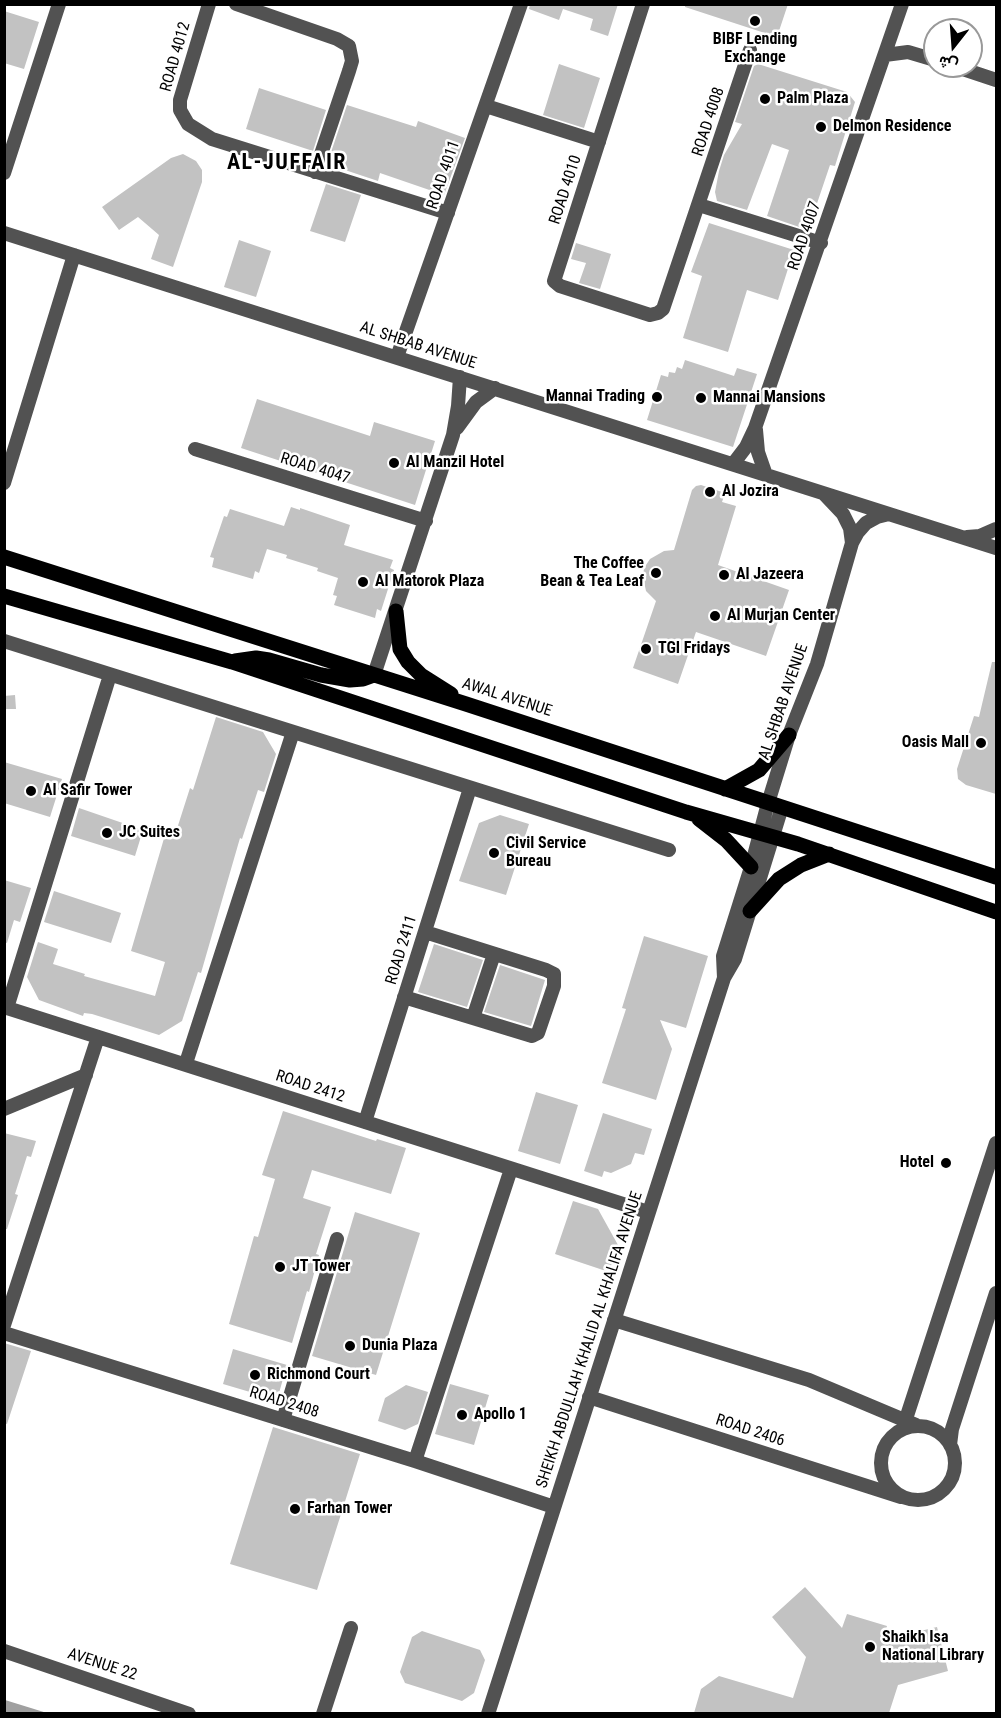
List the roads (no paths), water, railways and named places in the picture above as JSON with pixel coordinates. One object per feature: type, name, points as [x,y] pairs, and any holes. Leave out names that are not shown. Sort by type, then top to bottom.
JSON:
[{"type":"main road","name":"AWAL AVENUE","points":[[4,557],[466,704],[996,877]]},
{"type":"main road","points":[[4,597],[232,662],[686,812],[829,854],[996,912]]},
{"type":"main road","points":[[396,611],[400,649],[408,662],[421,675],[466,704]]},
{"type":"main road","points":[[232,662],[242,658],[255,658],[350,680],[374,675]]},
{"type":"main road","points":[[725,789],[759,770],[789,735]]},
{"type":"main road","points":[[686,812],[720,835],[751,867]]},
{"type":"main road","points":[[750,911],[778,879],[795,868],[829,854]]},
{"type":"street","points":[[4,173],[59,4]]},
{"type":"street","name":"ROAD 4012","points":[[209,4],[180,100],[183,117],[195,130],[212,139],[448,213]]},
{"type":"street","points":[[236,4],[337,39],[349,46],[352,61],[350,71],[315,172]]},
{"type":"street","name":"ROAD 4011","points":[[397,357],[521,4]]},
{"type":"street","name":"ROAD 4010","points":[[643,4],[555,281],[560,286],[650,315],[658,314]]},
{"type":"street","name":"ROAD 4007","points":[[733,464],[746,447],[755,428],[902,4]]},
{"type":"street","name":"ROAD 4008","points":[[658,314],[663,309],[750,50]]},
{"type":"street","points":[[885,55],[908,52],[923,56]]},
{"type":"street","points":[[486,106],[599,142]]},
{"type":"street","points":[[699,205],[821,243]]},
{"type":"street","name":"AL SHBAB AVENUE","points":[[4,232],[996,548]]},
{"type":"street","points":[[4,483],[74,255]]},
{"type":"street","points":[[374,675],[453,435],[460,377]]},
{"type":"street","points":[[453,435],[465,414],[476,402],[495,388]]},
{"type":"street","name":"ROAD 4007","points":[[755,428],[758,452],[766,475]]},
{"type":"street","name":"ROAD 4047","points":[[195,449],[426,521]]},
{"type":"street","name":"AL SHBAB AVENUE","points":[[821,492],[843,514],[850,528],[852,543]]},
{"type":"street","name":"AL SHBAB AVENUE","points":[[775,805],[789,735],[817,663],[852,543],[866,523],[889,514]]},
{"type":"street","points":[[964,538],[980,536],[996,529]]},
{"type":"street","points":[[4,641],[669,850]]},
{"type":"street","points":[[6,1007],[110,675]]},
{"type":"street","points":[[186,1063],[293,732]]},
{"type":"street","name":"ROAD 2411","points":[[365,1122],[470,788]]},
{"type":"street","name":"SHEIKH ABDULLAH KHALID AL KHALIFA AVENUE","points":[[488,1713],[724,978],[735,959],[750,911],[775,805]]},
{"type":"street","name":"SHEIKH ABDULLAH KHALID AL KHALIFA AVENUE","points":[[724,978],[723,956],[751,867],[767,834]]},
{"type":"street","points":[[404,997],[532,1036],[538,1033],[554,986],[554,974],[425,932]]},
{"type":"street","points":[[473,1018],[494,954]]},
{"type":"street","name":"ROAD 2412","points":[[6,1007],[648,1212]]},
{"type":"street","points":[[4,1325],[99,1037]]},
{"type":"street","points":[[4,1108],[86,1075]]},
{"type":"street","points":[[614,1320],[809,1380],[908,1425],[936,1430],[950,1445],[955,1456],[955,1469],[951,1481],[933,1498],[922,1500],[901,1497],[885,1481],[880,1461],[887,1442],[894,1434],[908,1425],[996,1143]]},
{"type":"street","points":[[415,1461],[511,1168]]},
{"type":"street","points":[[283,1420],[337,1239]]},
{"type":"street","points":[[950,1445],[952,1430],[996,1293]]},
{"type":"street","name":"ROAD 2408","points":[[4,1333],[415,1461],[554,1507]]},
{"type":"street","name":"ROAD 2406","points":[[589,1396],[901,1497]]},
{"type":"street","points":[[323,1713],[351,1628]]},
{"type":"street","name":"AVENUE 22","points":[[4,1651],[189,1713]]},
{"type":"place","name":"BIBF Lending Exchange","points":[[755,21]]},
{"type":"place","name":"Palm Plaza","points":[[765,99]]},
{"type":"place","name":"Delmon Residence","points":[[821,127]]},
{"type":"place","name":"Mannai Trading","points":[[657,397]]},
{"type":"place","name":"Mannai Mansions","points":[[701,398]]},
{"type":"place","name":"Al Manzil Hotel","points":[[394,463]]},
{"type":"place","name":"Al Jozira","points":[[710,492]]},
{"type":"place","name":"The Coffee Bean & Tea Leaf","points":[[656,573]]},
{"type":"place","name":"Al Jazeera","points":[[724,575]]},
{"type":"place","name":"Al Matorok Plaza","points":[[363,582]]},
{"type":"place","name":"Al Murjan Center","points":[[715,616]]},
{"type":"place","name":"TGI Fridays","points":[[646,649]]},
{"type":"place","name":"Oasis Mall","points":[[981,743]]},
{"type":"place","name":"Al Safir Tower","points":[[31,791]]},
{"type":"place","name":"JC Suites","points":[[107,833]]},
{"type":"place","name":"Civil Service Bureau","points":[[494,853]]},
{"type":"place","name":"Hotel","points":[[946,1163]]},
{"type":"place","name":"JT Tower","points":[[280,1267]]},
{"type":"place","name":"Dunia Plaza","points":[[350,1346]]},
{"type":"place","name":"Richmond Court","points":[[255,1375]]},
{"type":"place","name":"Apollo 1","points":[[462,1415]]},
{"type":"place","name":"Farhan Tower","points":[[295,1509]]},
{"type":"place","name":"Shaikh Isa National Library","points":[[870,1647]]},
{"type":"district","name":"AL-JUFFAIR","points":[[287,163]]}]
